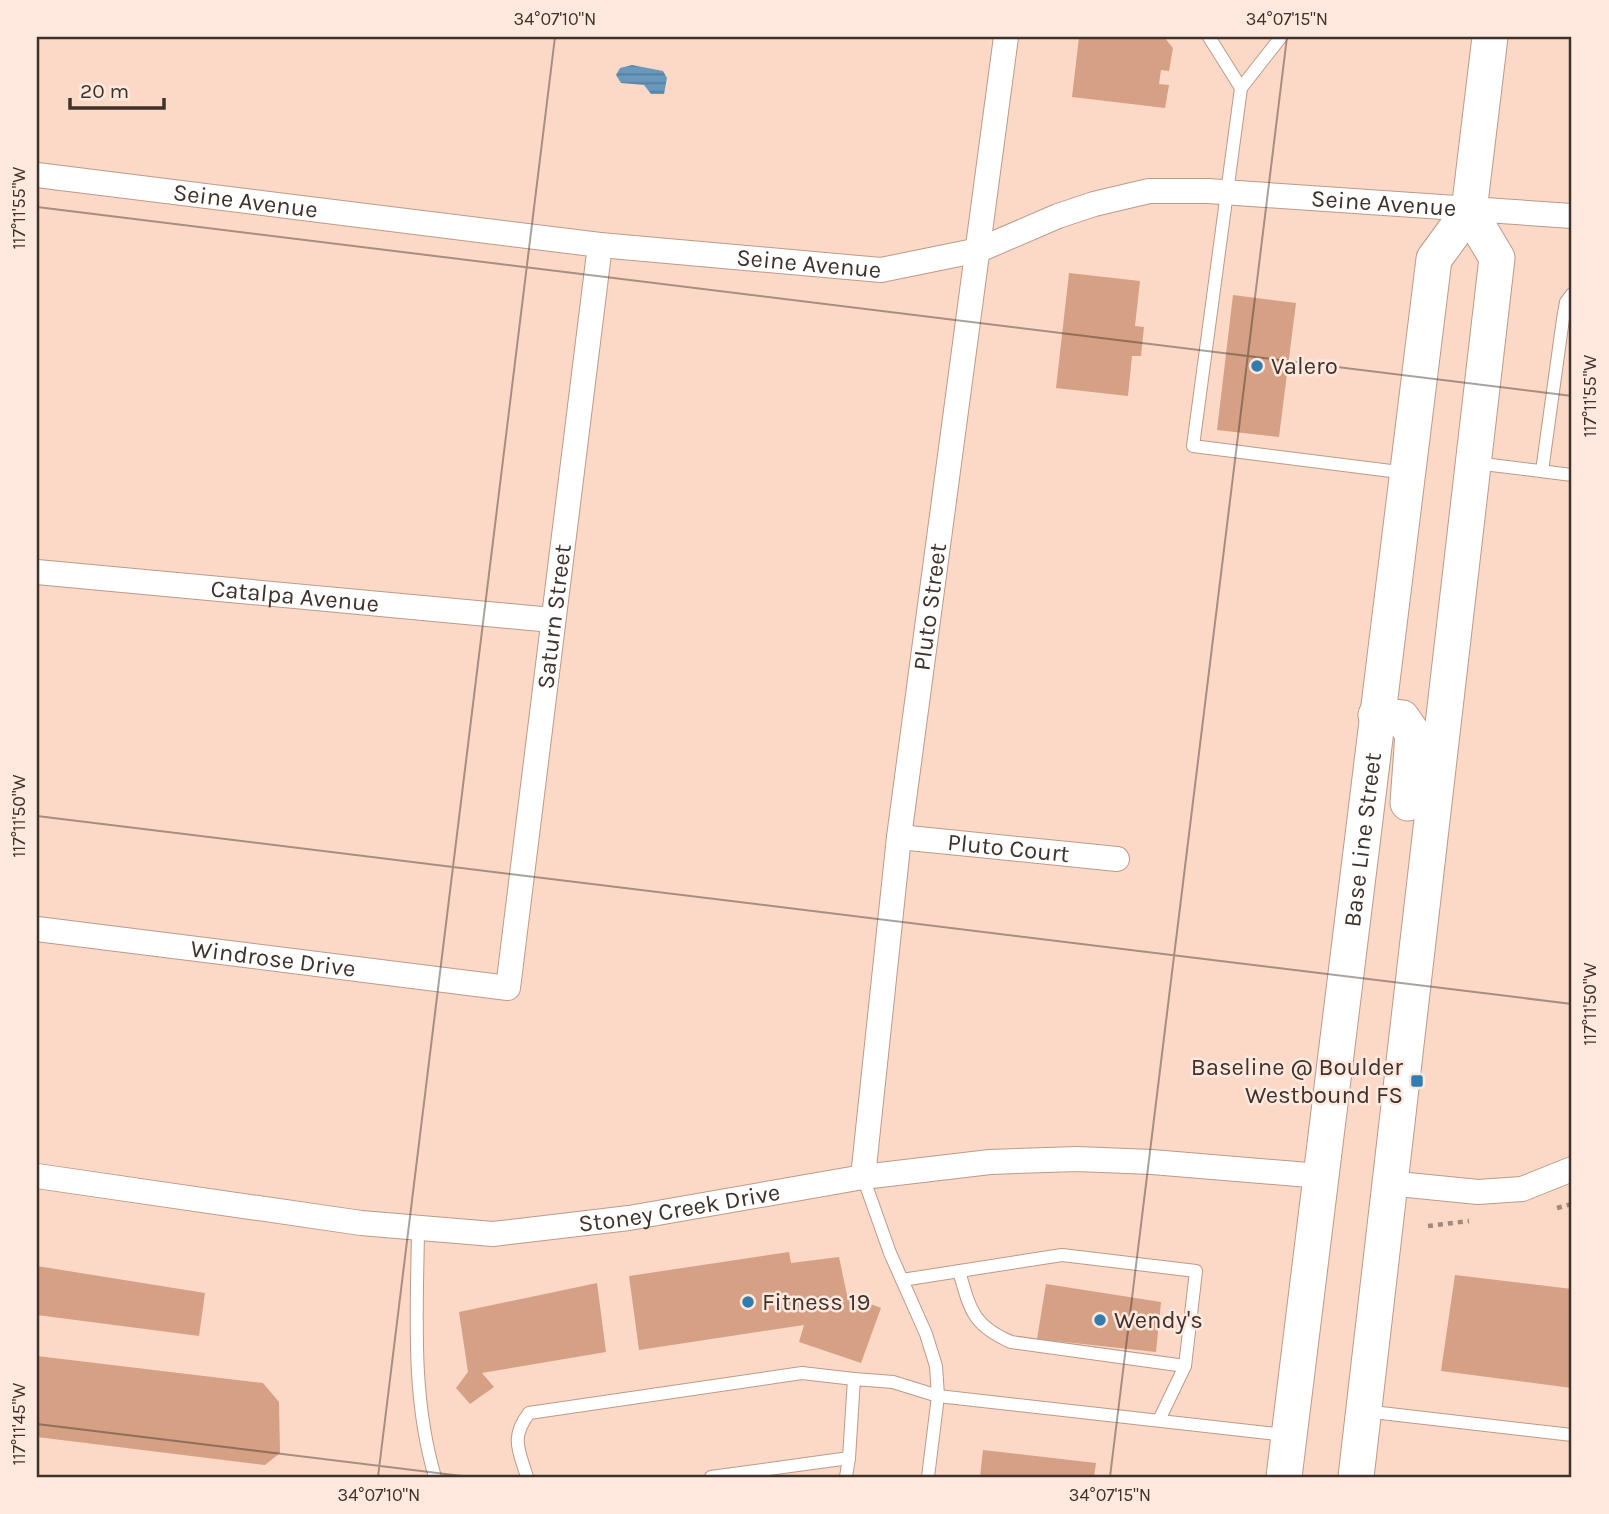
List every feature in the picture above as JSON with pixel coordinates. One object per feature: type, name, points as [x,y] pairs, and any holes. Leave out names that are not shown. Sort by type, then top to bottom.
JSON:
[{"type":"main road","name":"Base Line Street","points":[[1284,1477],[1434,259],[1469,211],[1490,37]]},
{"type":"main road","points":[[1356,1477],[1497,258],[1469,211]]},
{"type":"main road","points":[[1376,715],[1402,718],[1413,734],[1401,881],[1418,925]]},
{"type":"street","name":"Pluto Street","points":[[863,1177],[899,837],[1006,37]]},
{"type":"street","name":"Seine Avenue","points":[[37,176],[600,245],[881,270],[979,250],[1058,216],[1149,191],[1225,192],[1469,211],[1572,216]]},
{"type":"street","name":"Saturn Street","points":[[508,988],[600,245]]},
{"type":"street","name":"Catalpa Avenue","points":[[37,572],[552,620]]},
{"type":"street","name":"Pluto Court","points":[[899,837],[1117,859]]},
{"type":"street","name":"Windrose Drive","points":[[37,929],[508,988]]},
{"type":"street","name":"Stoney Creek Drive","points":[[37,1176],[418,1229],[494,1234],[629,1218],[863,1177],[990,1162],[1077,1159],[1152,1162],[1321,1176]]},
{"type":"street","points":[[1388,1183],[1478,1192],[1522,1189],[1572,1169]]},
{"type":"lane","points":[[1209,37],[1241,88]]},
{"type":"lane","points":[[1281,37],[1241,88],[1193,446],[1407,473]]},
{"type":"lane","points":[[1542,471],[1563,319],[1566,302],[1572,293]]},
{"type":"lane","points":[[1472,463],[1572,475]]},
{"type":"lane","points":[[863,1177],[902,1280],[926,1334],[936,1366],[938,1396],[928,1477]]},
{"type":"lane","points":[[418,1229],[417,1386],[423,1437],[435,1477]]},
{"type":"lane","points":[[902,1280],[1062,1255],[1196,1271],[1185,1366],[1159,1420]]},
{"type":"lane","points":[[959,1271],[972,1315],[989,1332],[1011,1342],[1185,1366]]},
{"type":"lane","points":[[527,1477],[517,1445],[518,1427],[529,1413],[802,1373],[893,1382],[938,1396],[1289,1435]]},
{"type":"lane","points":[[846,1477],[854,1379]]},
{"type":"lane","points":[[1364,1411],[1572,1435]]},
{"type":"lane","points":[[711,1477],[849,1458]]},
{"type":"water","points":[[632,65],[663,71],[667,78],[664,94],[651,94],[644,85],[621,83],[616,75],[620,68]]},
{"type":"building","points":[[1079,37],[1164,37],[1173,48],[1169,71],[1161,70],[1159,84],[1169,85],[1165,108],[1072,97]]},
{"type":"building","points":[[1069,273],[1140,281],[1135,326],[1144,327],[1141,356],[1132,356],[1128,396],[1056,388]]},
{"type":"building","points":[[1233,295],[1296,303],[1279,437],[1217,430]]},
{"type":"building","name":"Fitness 19","points":[[789,1252],[791,1263],[839,1257],[847,1295],[881,1308],[861,1363],[799,1342],[804,1325],[639,1350],[629,1276]]},
{"type":"building","points":[[37,1266],[205,1293],[199,1336],[37,1315]]},
{"type":"building","points":[[1455,1275],[1572,1289],[1572,1388],[1441,1371]]},
{"type":"building","points":[[597,1283],[606,1352],[482,1373],[494,1387],[470,1404],[456,1388],[468,1372],[459,1312]]},
{"type":"building","name":"Wendy's","points":[[1046,1284],[1161,1302],[1156,1352],[1037,1339]]},
{"type":"building","points":[[37,1356],[263,1383],[279,1402],[280,1453],[265,1465],[37,1437]]},
{"type":"building","points":[[983,1450],[1096,1463],[1094,1477],[980,1477]]},
{"type":"place","name":"Valero","points":[[1257,366]]},
{"type":"place","name":"Baseline @ Boulder Westbound FS","points":[[1417,1081]]},
{"type":"place","name":"Fitness 19","points":[[748,1302]]},
{"type":"place","name":"Wendy's","points":[[1100,1320]]}]
